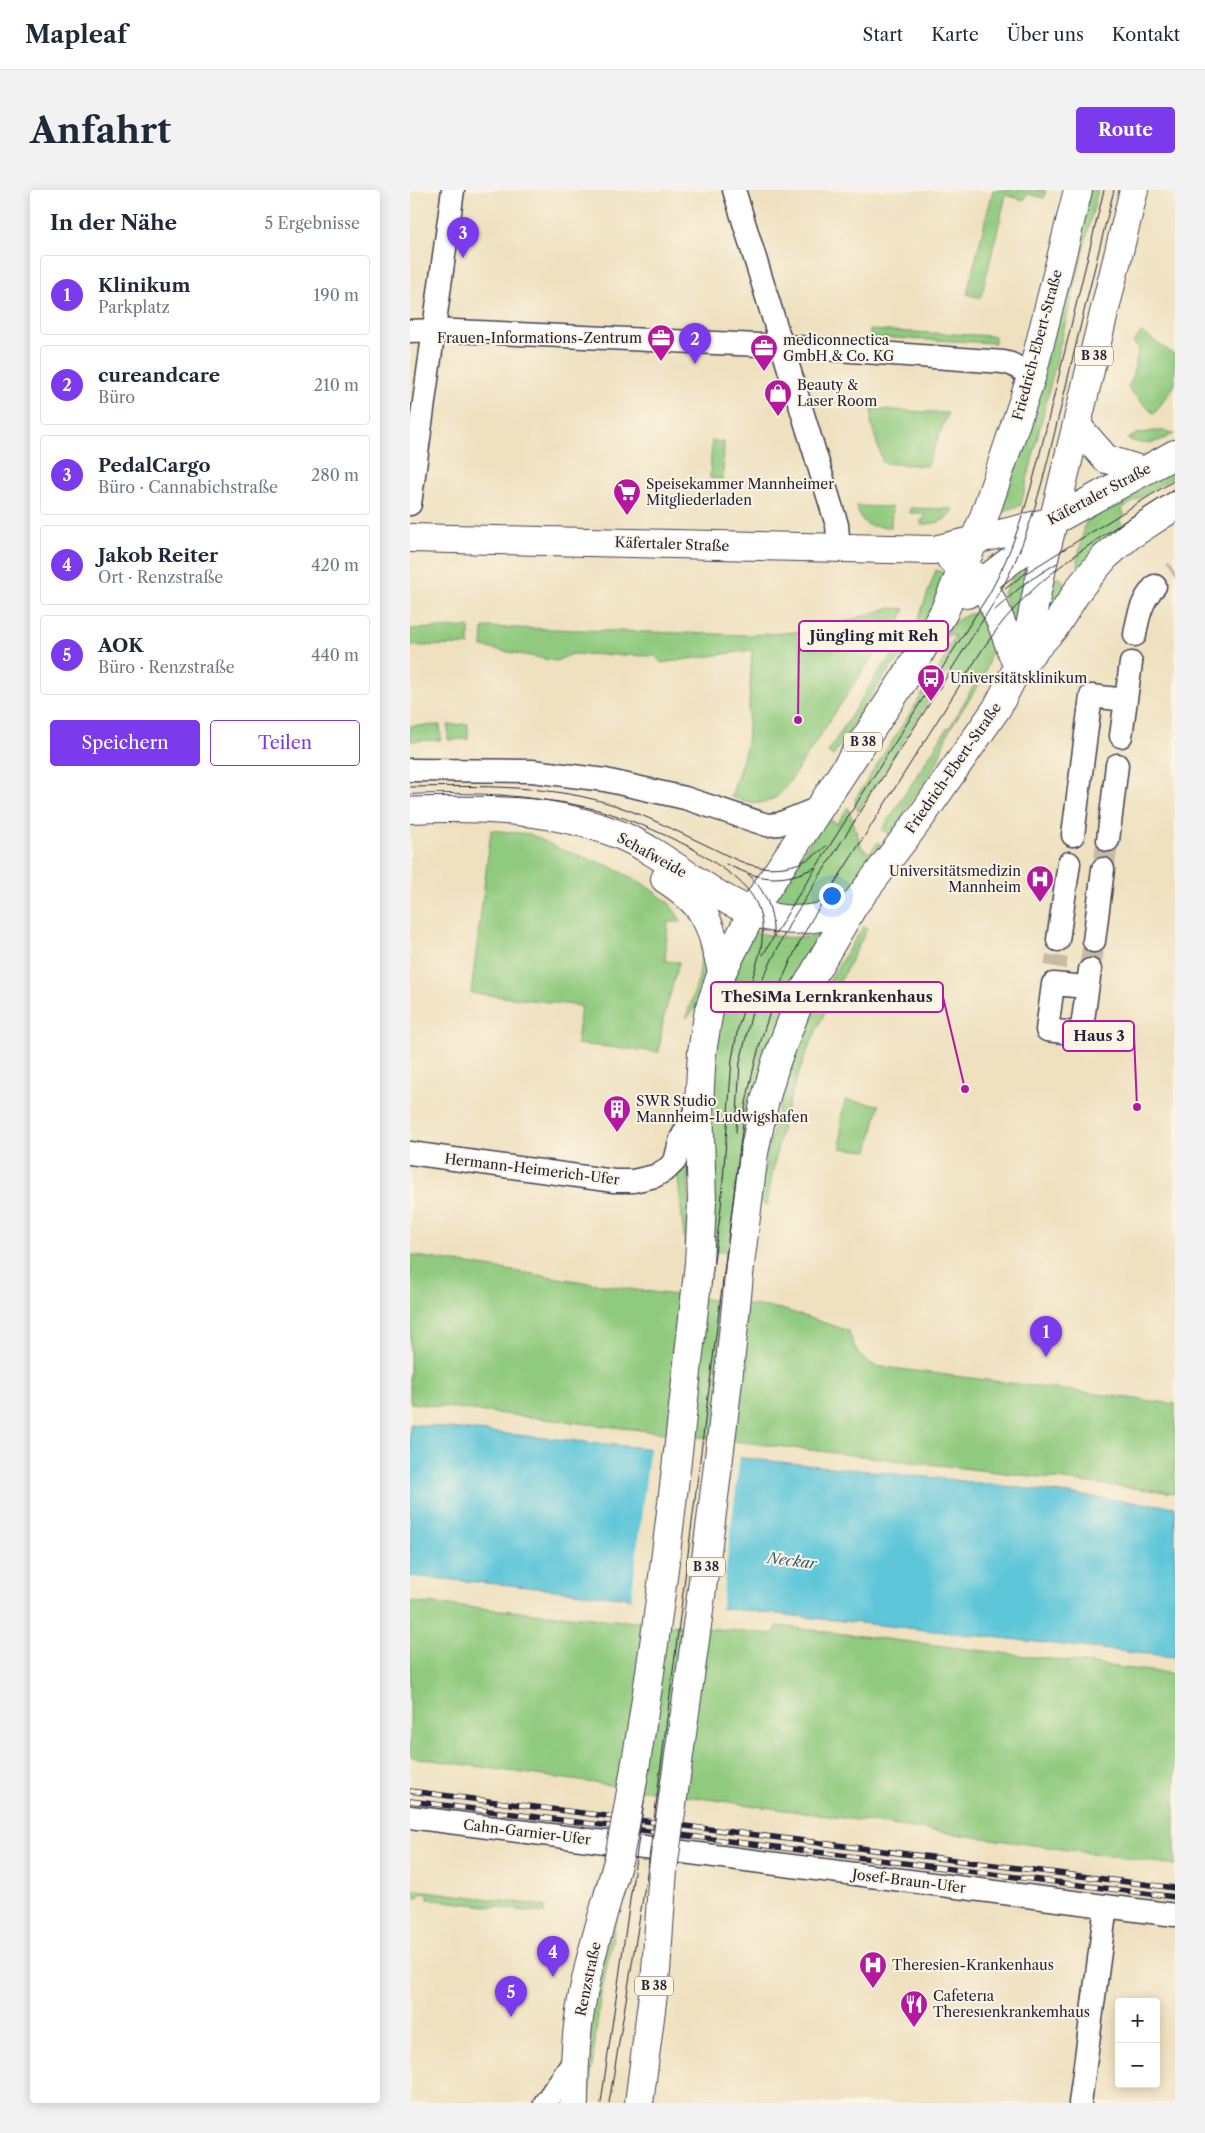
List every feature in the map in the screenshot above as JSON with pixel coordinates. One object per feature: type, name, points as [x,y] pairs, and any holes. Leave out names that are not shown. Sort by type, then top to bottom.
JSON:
[{"type":"main road","name":"Friedrich-Ebert-Straße","points":[[973,574],[975,541],[1032,375],[1078,190]]},
{"type":"main road","name":"Friedrich-Ebert-Straße","points":[[639,2103],[656,1971],[663,1869],[707,1557],[731,1365],[740,1265],[758,1128],[776,1062],[804,992],[854,905],[921,816],[997,708],[1018,666],[1029,632],[1053,522],[1134,190]]},
{"type":"main road","points":[[1077,426],[1106,459],[1144,471]]},
{"type":"main road","name":"Käfertaler Straße","points":[[410,538],[934,550],[1053,522],[1175,454]]},
{"type":"main road","points":[[1053,522],[1019,554],[973,574],[992,600],[1018,666],[1054,628],[1080,587],[1105,557],[1129,536],[1175,506]]},
{"type":"main road","name":"Käfertaler Straße","points":[[934,550],[973,574]]},
{"type":"main road","name":"B 38","points":[[632,1852],[638,1759],[666,1557],[699,1263],[702,1201],[699,1104],[702,1052],[709,1010],[722,972],[752,912],[905,678],[944,612],[973,574]]},
{"type":"main road","name":"Schafweide","points":[[410,810],[510,812],[571,820],[621,836],[657,855],[714,891],[752,912],[773,919],[791,921],[832,915],[854,905]]},
{"type":"main road","points":[[571,820],[584,834],[631,857],[680,889],[700,908],[712,931],[722,972]]},
{"type":"main road","name":"Renzstraße","points":[[574,2103],[574,2061],[584,1990],[596,1936],[632,1852]]},
{"type":"street","points":[[410,504],[453,190]]},
{"type":"street","points":[[734,190],[837,526],[839,549]]},
{"type":"street","points":[[410,331],[433,330],[852,350],[1003,362],[1032,375]]},
{"type":"street","points":[[1135,635],[1139,612],[1160,584]]},
{"type":"street","points":[[1108,840],[1131,663]]},
{"type":"street","points":[[1072,835],[1091,696],[1126,700]]},
{"type":"street","points":[[410,770],[532,771],[605,780],[685,798],[767,825],[780,824],[821,806]]},
{"type":"street","points":[[1056,960],[1088,979],[1081,1034],[1047,1030],[1056,960],[1069,863]]},
{"type":"street","points":[[1094,941],[1104,869]]},
{"type":"street","name":"Hermann-Heimerich-Ufer","points":[[410,1153],[592,1179],[633,1182],[655,1176],[667,1169],[675,1161],[681,1139],[699,1104]]},
{"type":"street","name":"Cahn-Garnier-Ufer","points":[[410,1817],[632,1852]]},
{"type":"street","name":"Josef-Braun-Ufer","points":[[632,1852],[1175,1915]]},
{"type":"street","points":[[1080,2103],[1106,1906]]},
{"type":"street","points":[[545,2103],[574,2061]]},
{"type":"green space","points":[[993,190],[1046,190],[1044,198],[1028,194],[1024,200],[1006,195],[981,298],[967,294]]},
{"type":"green space","points":[[1088,190],[1098,190],[1021,505],[998,513]]},
{"type":"green space","points":[[870,330],[995,336],[995,343],[870,337]]},
{"type":"green space","points":[[1141,332],[1175,355],[1175,385],[1154,414],[1130,391],[1128,385],[1131,382],[1139,348],[1133,343]]},
{"type":"green space","points":[[872,409],[948,413],[927,466],[883,463],[871,423]]},
{"type":"green space","points":[[1166,431],[1174,434],[1151,443],[1140,443],[1127,439],[1137,434]]},
{"type":"green space","points":[[712,441],[724,442],[723,479],[710,478]]},
{"type":"green space","points":[[1175,469],[1175,476],[1121,509],[1125,515],[1119,520],[1125,527],[1080,570],[1077,560],[1086,521]]},
{"type":"green space","points":[[856,506],[892,507],[891,527],[868,525],[862,519]]},
{"type":"green space","points":[[910,508],[953,509],[943,520],[921,525],[921,520],[924,520],[924,513],[910,513]]},
{"type":"green space","points":[[1033,564],[1017,638],[1003,594],[1013,577]]},
{"type":"green space","points":[[936,570],[945,574],[924,628],[918,620]]},
{"type":"green space","points":[[1058,576],[1068,587],[1046,622],[1049,584]]},
{"type":"green space","points":[[889,608],[905,609],[897,627],[866,666],[784,790],[771,800],[759,803],[731,797],[747,745],[752,650],[661,663],[656,656],[572,654],[556,661],[482,647],[483,627],[748,635],[813,631]]},
{"type":"green space","points":[[975,613],[985,621],[990,632],[990,654],[987,667],[976,689],[948,733],[935,767],[909,804],[893,837],[882,830],[947,728],[949,729],[974,685],[948,670],[858,812],[855,799],[948,654],[945,651],[955,637],[949,634],[944,641],[940,640],[959,619]]},
{"type":"green space","points":[[469,627],[469,645],[410,646],[410,629]]},
{"type":"green space","points":[[910,634],[919,636],[911,648],[887,672],[833,756],[828,752],[878,673]]},
{"type":"green space","points":[[468,724],[468,739],[448,740],[448,725]]},
{"type":"green space","points":[[440,725],[441,740],[410,741],[410,726]]},
{"type":"green space","points":[[848,807],[862,848],[870,853],[878,842],[886,848],[858,881],[841,897],[823,905],[777,910],[772,897],[827,818],[837,824]]},
{"type":"green space","points":[[491,830],[530,834],[560,849],[609,866],[642,883],[669,903],[682,922],[668,922],[665,961],[679,962],[663,1020],[659,1052],[577,1044],[581,1006],[471,993]]},
{"type":"green space","points":[[864,926],[867,929],[826,1009],[799,1072],[780,1135],[767,1206],[758,1199],[774,1125],[797,1052],[822,995]]},
{"type":"green space","points":[[753,931],[772,936],[788,937],[824,934],[731,1253],[710,1251],[709,1084],[718,1015]]},
{"type":"green space","points":[[702,943],[708,968],[706,983],[695,1009],[686,1018],[699,977]]},
{"type":"green space","points":[[845,1100],[879,1105],[868,1151],[841,1148],[841,1119]]},
{"type":"green space","points":[[686,1138],[691,1246],[685,1245],[677,1170]]},
{"type":"green space","points":[[410,1255],[629,1289],[782,1309],[849,1331],[861,1357],[876,1366],[1175,1404],[1175,1493],[410,1403]]},
{"type":"green space","points":[[410,1602],[773,1634],[778,1626],[1175,1674],[1175,1865],[410,1757]]},
{"type":"green space","points":[[627,1870],[626,1899],[621,1898],[600,1999],[588,2103],[582,2103],[592,2000]]},
{"type":"green space","points":[[410,1889],[545,1906],[544,1913],[428,1899],[428,1894],[420,1893],[419,1898],[410,1897]]},
{"type":"water","name":"Neckar","points":[[410,1424],[946,1479],[1175,1507],[1175,1657],[410,1576]]},
{"type":"pier","points":[[650,1446],[740,1456],[721,1610],[631,1600]]},
{"type":"tunnel","points":[[1103,869],[1108,840]]},
{"type":"tunnel","points":[[1090,970],[1094,941]]},
{"type":"tunnel","points":[[1055,967],[1057,956]]},
{"type":"tram line","points":[[763,955],[796,899],[989,594],[1001,572],[1011,549],[1034,477],[1104,190]]},
{"type":"tram line","points":[[752,1010],[764,976],[791,921],[993,604],[1017,557],[1042,483],[1114,190]]},
{"type":"tram line","points":[[1005,589],[1026,573],[1175,480]]},
{"type":"tram line","points":[[1117,526],[1175,489]]},
{"type":"tram line","points":[[609,2103],[648,1867],[744,1115],[755,1064],[769,1014],[788,966],[812,919],[984,647],[1009,614],[1050,574],[1122,523]]},
{"type":"tram line","points":[[994,611],[1024,584],[1057,563]]},
{"type":"tram line","points":[[410,787],[516,788],[543,790],[595,799],[641,815],[738,861],[760,867],[779,868],[796,864],[811,857],[826,846]]},
{"type":"tram line","points":[[410,797],[496,797],[560,802],[596,809],[625,818],[694,849]]},
{"type":"tram line","points":[[601,2103],[645,1795],[721,1207],[732,1059],[738,1028],[761,949],[762,929],[759,912],[753,898],[733,876],[689,846]]},
{"type":"tram line","points":[[726,864],[749,874],[770,878],[792,876],[816,867]]},
{"type":"tram line","points":[[748,874],[760,887],[768,902],[772,918],[773,936]]},
{"type":"tram line","points":[[736,1132],[740,1062],[754,1004]]},
{"type":"railway","points":[[410,1791],[1175,1888]]},
{"type":"railway","points":[[410,1801],[1175,1897]]},
{"type":"place","name":"PedalCargo","points":[[463,258]]},
{"type":"place","name":"Frauen-Informations-Zentrum","points":[[661,362]]},
{"type":"place","name":"cureandcare","points":[[695,364]]},
{"type":"place","name":"mediconnectica GmbH & Co. KG","points":[[764,372]]},
{"type":"place","name":"Beauty & Laser Room","points":[[778,417]]},
{"type":"place","name":"Speisekammer Mannheimer Mitgliederladen","points":[[627,516]]},
{"type":"place","name":"Universitätsklinikum","points":[[931,702]]},
{"type":"place","name":"Jüngling mit Reh","points":[[798,720]]},
{"type":"place","name":"Universitätsmedizin Mannheim","points":[[1040,903]]},
{"type":"place","name":"TheSiMa Lernkrankenhaus","points":[[965,1089]]},
{"type":"place","name":"Haus 3","points":[[1137,1107]]},
{"type":"place","name":"SWR Studio Mannheim-Ludwigshafen","points":[[617,1133]]},
{"type":"place","name":"Klinikum","points":[[1046,1357]]},
{"type":"place","name":"Jakob Reiter","points":[[553,1977]]},
{"type":"place","name":"Theresien-Krankenhaus","points":[[873,1989]]},
{"type":"place","name":"AOK","points":[[511,2017]]},
{"type":"place","name":"Cafeterıa Theresıenkrankemhaus","points":[[914,2028]]}]
